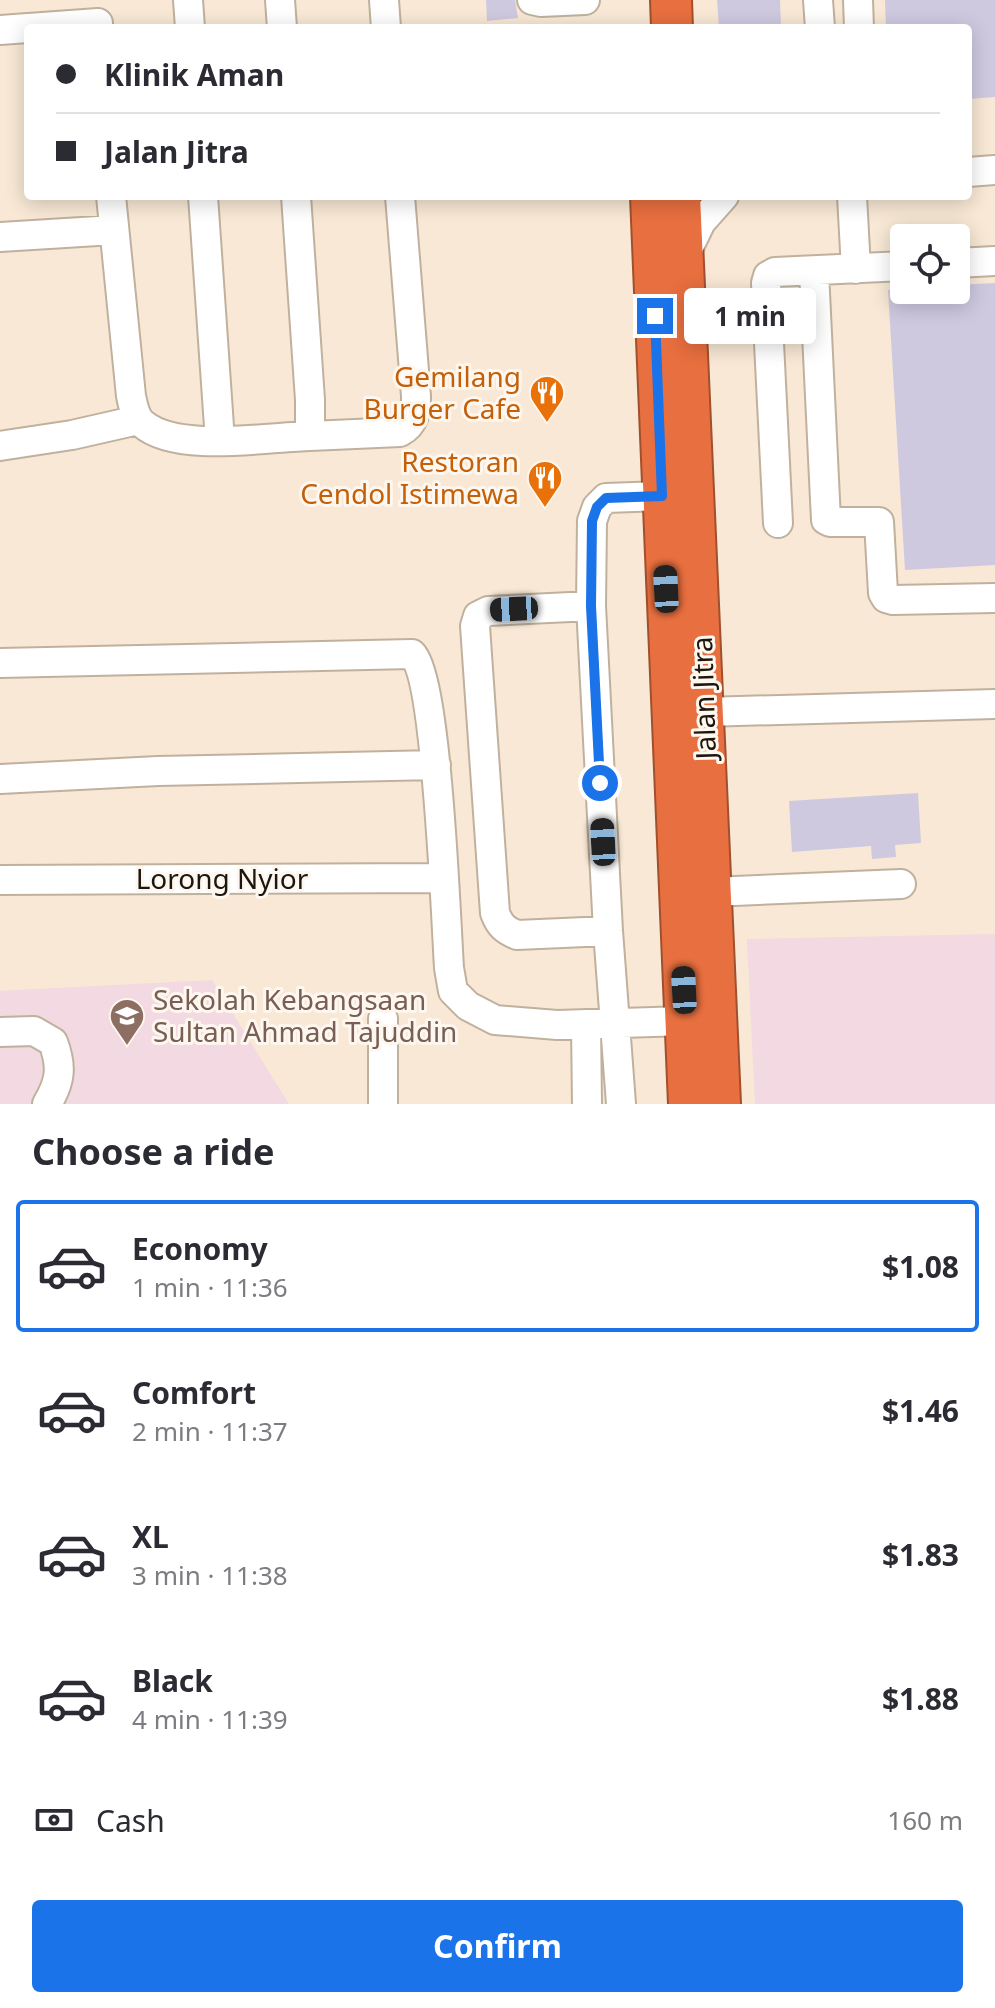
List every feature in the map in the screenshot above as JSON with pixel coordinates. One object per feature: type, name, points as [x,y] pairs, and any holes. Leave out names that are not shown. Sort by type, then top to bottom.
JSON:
[{"type":"highway","points":[[644,0],[645,24]]},
{"type":"highway","points":[[671,0],[672,24]]},
{"type":"highway","name":"Jalan Jitra","points":[[651,200],[689,1104]]},
{"type":"highway","name":"Jalan Jitra","points":[[680,200],[720,1104]]},
{"type":"street","points":[[188,0],[190,24]]},
{"type":"street","points":[[280,0],[282,24]]},
{"type":"street","points":[[384,0],[386,24]]},
{"type":"street","points":[[532,0],[585,0]]},
{"type":"street","points":[[818,0],[820,24]]},
{"type":"street","points":[[858,0],[859,24]]},
{"type":"street","points":[[53,24],[98,17]]},
{"type":"street","points":[[0,30],[24,28]]},
{"type":"street","points":[[972,172],[995,170]]},
{"type":"street","points":[[111,200],[131,396],[138,420],[153,430],[172,436],[220,441],[400,432],[415,417],[416,396],[400,200]]},
{"type":"street","points":[[203,200],[220,441]]},
{"type":"street","points":[[296,200],[310,436]]},
{"type":"street","points":[[684,259],[701,222],[720,200]]},
{"type":"street","points":[[852,200],[856,269]]},
{"type":"street","points":[[0,237],[114,230]]},
{"type":"street","points":[[970,262],[995,261]]},
{"type":"street","points":[[778,523],[768,276],[775,272],[890,267]]},
{"type":"street","points":[[814,272],[826,520],[879,522],[883,593],[886,598],[995,598]]},
{"type":"street","points":[[0,446],[72,435],[138,420]]},
{"type":"street","points":[[621,1104],[608,931],[591,606],[592,521],[597,507],[606,498],[662,496]]},
{"type":"street","points":[[591,606],[488,611],[478,616],[475,626],[495,913],[499,924],[517,935],[608,931]]},
{"type":"street","points":[[0,663],[412,654],[422,671],[436,765],[453,991],[468,1006],[495,1020],[586,1024],[685,1021]]},
{"type":"street","points":[[704,712],[995,704]]},
{"type":"street","points":[[0,779],[158,771],[436,765]]},
{"type":"street","name":"Lorong Nyior","points":[[0,880],[443,878]]},
{"type":"street","points":[[711,892],[901,884]]},
{"type":"street","points":[[383,1019],[383,1104]]},
{"type":"street","points":[[586,1024],[587,1104]]},
{"type":"street","points":[[0,1032],[34,1031],[53,1042],[60,1062],[55,1090],[47,1104]]},
{"type":"shaded area","points":[[995,934],[995,1104],[755,1104],[747,939]]},
{"type":"shaded area","name":"Sekolah Kebangsaan Sultan Ahmad Tajuddin","points":[[212,980],[289,1104],[0,1104],[0,991]]},
{"type":"building","points":[[486,0],[515,0],[518,18],[487,21]]},
{"type":"building","points":[[717,0],[780,0],[781,24],[719,24]]},
{"type":"building","points":[[885,0],[995,0],[995,97],[972,99],[972,24],[886,24]]},
{"type":"building","points":[[995,283],[995,565],[905,570],[888,290],[890,304],[970,304],[970,284]]},
{"type":"building","points":[[918,793],[921,843],[895,845],[896,857],[872,859],[871,846],[792,852],[789,801]]},
{"type":"place","name":"Gemilang Burger Cafe","points":[[547,424]]},
{"type":"place","name":"Restoran Cendol Istimewa","points":[[545,509]]},
{"type":"place","name":"Sekolah Kebangsaan Sultan Ahmad Tajuddin","points":[[127,1047]]},
{"type":"route","points":[[600,783],[591,606],[592,521],[597,507],[606,498],[662,496],[655,316]]}]
